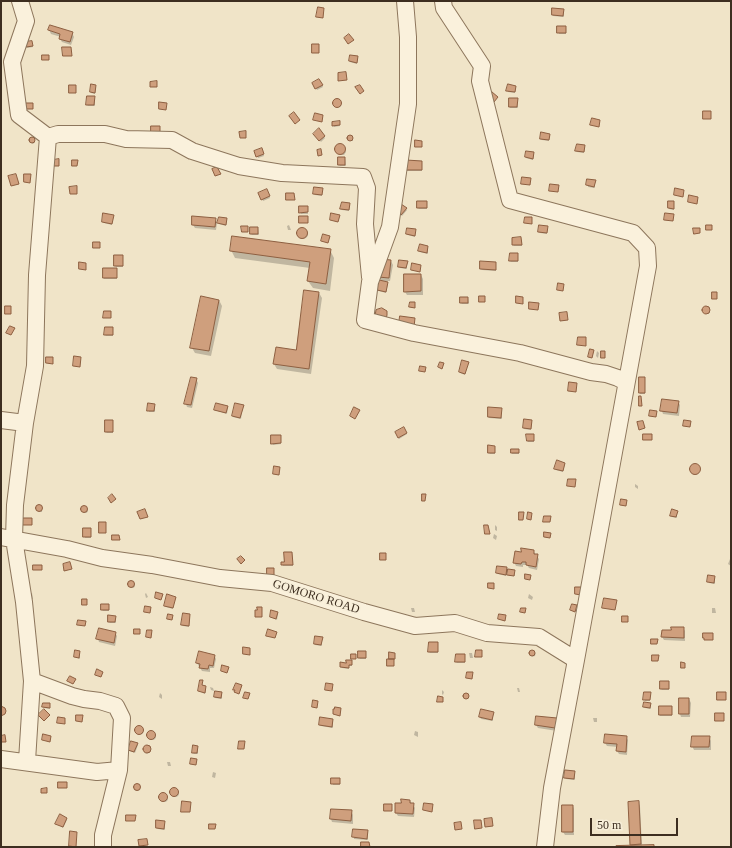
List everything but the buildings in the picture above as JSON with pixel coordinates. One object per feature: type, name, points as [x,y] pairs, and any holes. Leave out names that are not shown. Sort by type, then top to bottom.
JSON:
[{"type":"street","points":[[20,1],[26,22],[7,61],[19,115],[48,137]]},
{"type":"street","points":[[405,1],[408,37],[408,104],[390,227],[370,282],[364,320],[414,333],[520,353],[591,372],[606,374],[626,382]]},
{"type":"street","points":[[443,1],[444,8],[482,66],[480,81],[510,200],[633,233],[646,248],[648,266],[552,788],[545,847]]},
{"type":"street","points":[[48,137],[58,134],[105,134],[126,139],[172,140],[192,151],[239,166],[282,173],[363,178],[367,188],[364,224],[370,282]]},
{"type":"street","points":[[27,761],[32,681],[24,602],[7,538],[15,504],[25,424],[35,366],[37,275],[48,137]]},
{"type":"street","points":[[1,420],[25,424]]},
{"type":"street","name":"GOMORO ROAD","points":[[7,538],[67,549],[102,558],[152,565],[220,578],[272,583],[364,612],[415,626],[455,623],[487,633],[540,636],[576,660]]},
{"type":"street","points":[[32,681],[72,696],[100,701],[116,706],[122,718],[119,770],[104,835],[103,847]]},
{"type":"street","points":[[1,759],[27,761],[97,772],[119,770]]}]
